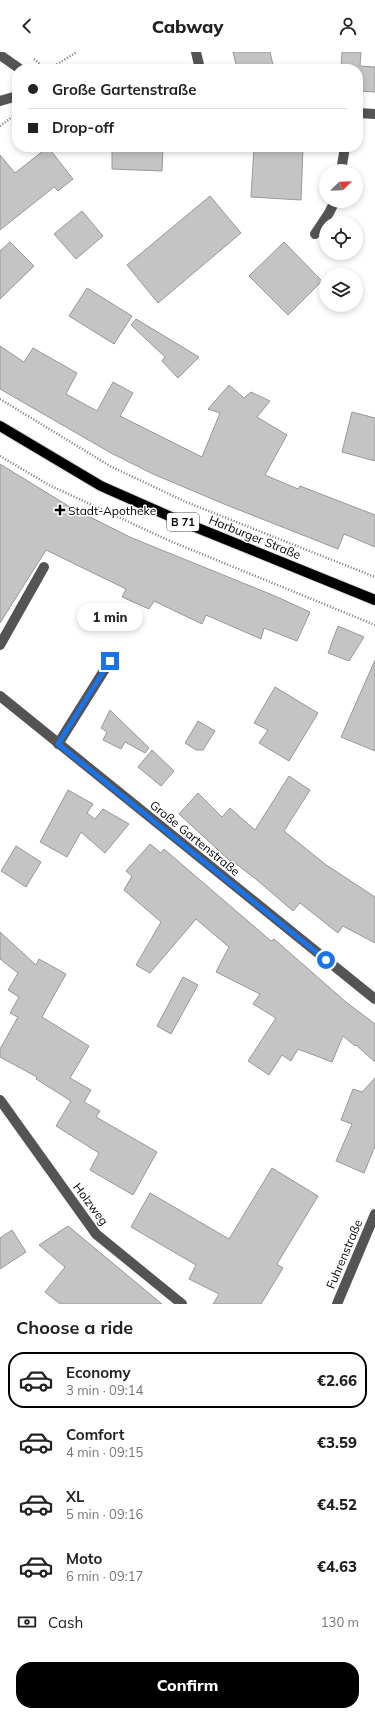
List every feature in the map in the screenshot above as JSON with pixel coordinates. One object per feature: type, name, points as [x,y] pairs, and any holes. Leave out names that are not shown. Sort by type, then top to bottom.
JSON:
[{"type":"main road","name":"Harburger Straße","points":[[0,426],[108,489],[178,520],[375,600]]},
{"type":"street","points":[[196,52],[199,64]]},
{"type":"street","points":[[0,54],[13,64]]},
{"type":"street","points":[[0,102],[12,98]]},
{"type":"street","points":[[363,113],[375,114]]},
{"type":"street","points":[[342,164],[344,152]]},
{"type":"street","points":[[315,234],[332,208]]},
{"type":"street","points":[[0,646],[44,567]]},
{"type":"street","points":[[58,744],[110,661]]},
{"type":"street","name":"Große Gartenstraße","points":[[0,696],[375,999]]},
{"type":"street","name":"Holzweg","points":[[0,1100],[96,1234],[182,1304]]},
{"type":"street","name":"Fuhrenstraße","points":[[336,1304],[375,1214]]},
{"type":"path","points":[[57,64],[77,52]]},
{"type":"path","points":[[32,57],[41,64]]},
{"type":"path","points":[[0,126],[12,118]]},
{"type":"path","points":[[0,399],[110,466],[186,502],[375,577]]},
{"type":"path","points":[[0,456],[49,485],[170,541],[375,625]]},
{"type":"building","points":[[233,52],[270,52],[273,64],[236,64]]},
{"type":"building","points":[[342,52],[361,52],[360,64],[341,64]]},
{"type":"building","points":[[363,66],[375,67],[375,92],[363,91]]},
{"type":"building","points":[[42,152],[52,152],[73,179],[58,191],[54,187],[0,230],[0,155],[15,173]]},
{"type":"building","points":[[112,152],[163,152],[162,171],[112,169]]},
{"type":"building","points":[[254,152],[303,152],[301,200],[251,197]]},
{"type":"building","points":[[210,196],[241,233],[158,303],[127,265]]},
{"type":"building","points":[[82,211],[103,236],[76,259],[54,234]]},
{"type":"building","points":[[10,242],[34,266],[0,299],[0,251]]},
{"type":"building","points":[[284,242],[319,278],[319,284],[288,315],[249,276]]},
{"type":"building","points":[[87,288],[132,316],[114,344],[69,316]]},
{"type":"building","points":[[136,319],[199,357],[178,378],[162,361],[165,357],[131,325]]},
{"type":"building","points":[[0,346],[24,362],[33,348],[77,373],[66,394],[97,411],[113,382],[133,393],[120,416],[202,457],[220,413],[208,409],[229,385],[244,398],[251,392],[270,401],[257,417],[287,435],[265,475],[298,489],[300,486],[375,515],[375,547],[344,534],[338,549],[153,474],[111,453],[0,389]]},
{"type":"building","points":[[352,412],[375,418],[375,461],[342,452]]},
{"type":"building","points":[[0,464],[70,507],[132,538],[275,596],[310,612],[297,641],[264,628],[261,639],[206,615],[202,624],[154,601],[149,609],[122,597],[126,589],[46,550],[0,623]]},
{"type":"building","points":[[338,626],[364,637],[349,661],[328,653]]},
{"type":"building","points":[[375,660],[375,751],[341,737]]},
{"type":"building","points":[[275,687],[318,713],[289,761],[259,743],[268,730],[254,723]]},
{"type":"building","points":[[110,710],[149,748],[145,753],[125,742],[121,749],[103,740],[107,732],[101,728]]},
{"type":"building","points":[[198,721],[215,731],[203,750],[196,750],[185,743]]},
{"type":"building","points":[[152,750],[174,771],[161,786],[138,767]]},
{"type":"building","points":[[289,776],[310,790],[284,831],[325,864],[375,897],[375,943],[343,926],[338,933],[300,903],[293,911],[257,880],[231,860],[230,861],[179,814],[198,793],[222,817],[230,808],[255,830]]},
{"type":"building","points":[[68,790],[93,804],[87,813],[95,819],[103,809],[129,824],[105,853],[81,832],[67,857],[40,842]]},
{"type":"building","points":[[150,844],[161,853],[164,849],[271,941],[274,939],[346,1002],[375,1024],[375,1062],[356,1045],[355,1046],[343,1036],[332,1062],[298,1049],[291,1061],[282,1055],[269,1075],[248,1061],[276,1018],[253,1004],[260,994],[216,972],[229,947],[196,919],[150,973],[136,965],[161,922],[124,890],[132,876],[126,871]]},
{"type":"building","points":[[16,846],[41,862],[26,887],[1,871]]},
{"type":"building","points":[[0,932],[36,965],[39,959],[66,974],[42,1017],[89,1046],[70,1078],[91,1090],[84,1102],[100,1111],[96,1117],[157,1152],[133,1195],[90,1170],[99,1153],[56,1126],[71,1101],[36,1079],[37,1077],[0,1057],[0,1049],[18,1017],[10,1013],[19,997],[8,990],[18,973],[0,959]]},
{"type":"building","points":[[183,977],[198,985],[171,1034],[157,1026]]},
{"type":"building","points":[[375,1078],[375,1146],[364,1173],[336,1161],[352,1124],[341,1120],[353,1089],[362,1092]]},
{"type":"building","points":[[272,1168],[318,1196],[277,1264],[283,1268],[261,1304],[213,1304],[219,1294],[189,1279],[196,1265],[131,1227],[150,1193],[229,1239]]},
{"type":"building","points":[[68,1226],[162,1304],[60,1304],[45,1292],[65,1267],[39,1245]]},
{"type":"building","points":[[12,1230],[26,1252],[0,1269],[0,1238]]},
{"type":"place","name":"Stadt-Apotheke","points":[[60,510]]},
{"type":"route","points":[[110,661],[58,744],[326,960]]}]
